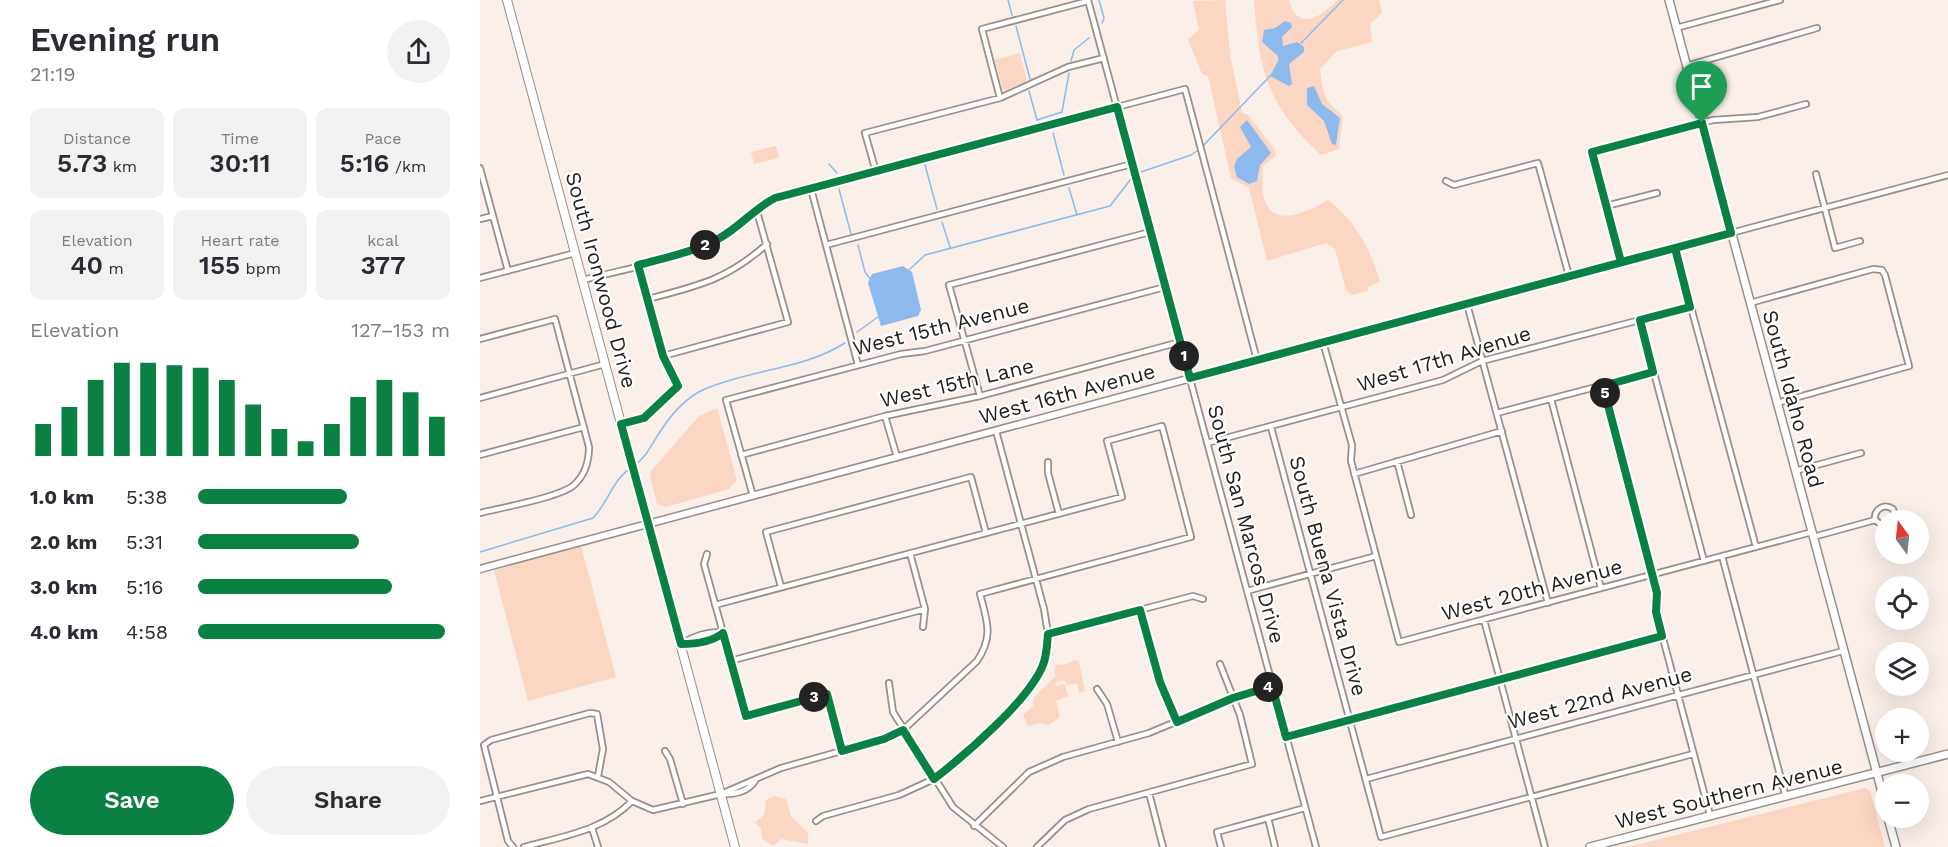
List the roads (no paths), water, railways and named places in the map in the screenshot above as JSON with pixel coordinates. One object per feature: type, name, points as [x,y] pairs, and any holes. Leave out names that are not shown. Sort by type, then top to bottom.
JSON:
[{"type":"main road","name":"South Ironwood Drive","points":[[507,0],[735,847]]},
{"type":"main road","name":"South Idaho Road","points":[[1669,0],[1876,773]]},
{"type":"main road","name":"West Southern Avenue","points":[[1590,847],[1785,794],[1948,754]]},
{"type":"main road","points":[[1891,828],[1896,847]]},
{"type":"street","points":[[1676,28],[1780,0]]},
{"type":"street","points":[[1000,98],[982,29],[1088,1]]},
{"type":"street","name":"South San Marcos Drive","points":[[1088,1],[1316,847]]},
{"type":"street","points":[[1686,66],[1817,28]]},
{"type":"street","points":[[876,172],[865,134],[1000,98],[1068,68],[1104,58]]},
{"type":"street","points":[[583,280],[696,249],[721,237],[756,208],[775,198],[1185,89],[1257,360]]},
{"type":"street","points":[[1621,262],[1592,152],[1702,123],[1726,118],[1758,117],[1806,104]]},
{"type":"street","points":[[1446,181],[1454,185],[1538,163],[1569,276]]},
{"type":"street","points":[[826,245],[1132,164]]},
{"type":"street","points":[[480,168],[508,271]]},
{"type":"street","points":[[1816,174],[1835,248],[1860,241]]},
{"type":"street","points":[[1731,233],[1948,175]]},
{"type":"street","points":[[811,189],[858,365]]},
{"type":"street","points":[[1606,206],[1657,193]]},
{"type":"street","points":[[663,356],[788,322],[756,208]]},
{"type":"street","points":[[480,219],[493,216]]},
{"type":"street","points":[[980,396],[949,285],[1150,232]]},
{"type":"street","name":"West 16th Avenue","points":[[480,569],[1731,233]]},
{"type":"street","points":[[648,299],[708,283],[731,273],[767,244]]},
{"type":"street","points":[[1675,248],[1756,547]]},
{"type":"street","points":[[480,278],[575,253]]},
{"type":"street","points":[[621,424],[644,418],[678,386],[663,356],[638,265]]},
{"type":"street","points":[[1750,303],[1873,269],[1882,270],[1910,366],[1777,404]]},
{"type":"street","name":"West 15th Avenue","points":[[741,455],[726,400],[1165,287]]},
{"type":"street","points":[[1467,304],[1548,603]]},
{"type":"street","name":"West 17th Avenue","points":[[1207,443],[1443,380],[1482,361],[1690,307]]},
{"type":"street","points":[[480,339],[555,319],[589,447],[589,460],[582,475],[567,490],[480,513]]},
{"type":"street","points":[[1640,320],[1704,561]]},
{"type":"street","name":"West 15th Lane","points":[[741,455],[885,416],[980,396],[1180,342]]},
{"type":"street","points":[[1247,591],[1376,556],[1351,461],[1352,445],[1323,342]]},
{"type":"street","points":[[480,398],[605,364]]},
{"type":"street","points":[[1497,413],[1653,372]]},
{"type":"street","points":[[1603,386],[1653,575],[1657,593],[1656,612],[1710,815]]},
{"type":"street","points":[[1551,399],[1601,588]]},
{"type":"street","points":[[885,416],[897,457]]},
{"type":"street","points":[[480,801],[578,774],[598,777],[609,782],[632,801],[653,810],[721,794],[730,788],[755,781],[782,768],[884,739],[903,730],[976,661],[985,648],[988,628],[980,594],[1191,537],[1162,426],[1107,441],[1122,497],[715,605]]},
{"type":"street","points":[[480,455],[584,427]]},
{"type":"street","name":"South Buena Vista Drive","points":[[1271,427],[1381,837],[1531,798]]},
{"type":"street","points":[[816,821],[823,816],[899,795],[934,779],[958,760],[1032,687],[1045,661],[1048,634],[1036,579],[996,430]]},
{"type":"street","points":[[1354,474],[1502,431]]},
{"type":"street","points":[[1795,471],[1861,453]]},
{"type":"street","points":[[741,455],[753,496]]},
{"type":"street","points":[[1397,461],[1411,515]]},
{"type":"street","points":[[1048,462],[1048,473],[1059,513]]},
{"type":"street","points":[[781,588],[766,532],[971,477],[986,533]]},
{"type":"street","name":"West 20th Avenue","points":[[1877,510],[1887,506],[1892,510]]},
{"type":"street","name":"West 20th Avenue","points":[[1376,556],[1399,642],[1756,547],[1875,520]]},
{"type":"street","points":[[910,553],[925,609],[923,627]]},
{"type":"street","points":[[707,554],[704,564],[746,716],[827,694],[842,751]]},
{"type":"street","points":[[1722,556],[1785,794]]},
{"type":"street","points":[[1048,634],[1193,596],[1203,598]]},
{"type":"street","points":[[730,660],[925,609]]},
{"type":"street","points":[[1140,610],[1160,682],[1177,722]]},
{"type":"street","points":[[1484,620],[1545,847]]},
{"type":"street","points":[[681,644],[708,634],[723,633]]},
{"type":"street","points":[[1286,737],[1662,636]]},
{"type":"street","name":"West 22nd Avenue","points":[[1366,779],[1843,651]]},
{"type":"street","points":[[1037,847],[1065,820],[1089,809],[1252,764],[1233,698],[1220,664]]},
{"type":"street","points":[[889,683],[893,712],[953,807],[1003,847]]},
{"type":"street","points":[[974,826],[1029,772],[1063,757],[1118,742],[1177,722],[1233,698],[1272,686]]},
{"type":"street","points":[[1098,689],[1107,704],[1118,742]]},
{"type":"street","points":[[513,847],[508,841],[484,745],[491,740],[597,714],[603,749],[598,777]]},
{"type":"street","points":[[665,751],[670,759],[683,804]]},
{"type":"street","points":[[1531,798],[1693,754]]},
{"type":"street","points":[[1149,793],[1164,847]]},
{"type":"street","points":[[524,847],[592,828],[620,814],[632,801]]},
{"type":"street","points":[[1221,847],[1217,832],[1305,808]]},
{"type":"street","points":[[1268,818],[1275,847]]},
{"type":"street","points":[[592,828],[598,847]]},
{"type":"water","points":[[1285,21],[1291,23],[1292,27],[1282,37],[1283,46],[1297,42],[1304,47],[1304,52],[1289,64],[1292,84],[1289,86],[1270,76],[1278,61],[1278,56],[1262,42],[1264,30],[1275,28]]},
{"type":"water","points":[[1314,86],[1322,104],[1340,118],[1336,145],[1332,144],[1324,121],[1307,105],[1307,88]]},
{"type":"water","points":[[1247,120],[1271,153],[1260,165],[1257,181],[1249,184],[1237,177],[1234,167],[1237,159],[1251,147],[1240,127]]},
{"type":"water","points":[[903,266],[912,272],[921,310],[918,316],[881,326],[868,283],[872,274]]},
{"type":"waterway","points":[[1008,0],[1012,15]]},
{"type":"waterway","points":[[1099,0],[1104,18],[1102,23]]},
{"type":"waterway","points":[[1301,43],[1343,0]]},
{"type":"waterway","points":[[1016,26],[1030,79]]},
{"type":"waterway","points":[[1071,61],[1074,50],[1089,38]]},
{"type":"waterway","points":[[1029,91],[1037,120],[1062,112],[1069,73]]},
{"type":"waterway","points":[[1138,173],[1191,155],[1201,148],[1271,75]]},
{"type":"waterway","points":[[1053,133],[1064,175]]},
{"type":"waterway","points":[[829,164],[837,173]]},
{"type":"waterway","points":[[925,165],[937,209]]},
{"type":"waterway","points":[[909,270],[925,255],[1110,206],[1134,175]]},
{"type":"waterway","points":[[1069,188],[1077,215]]},
{"type":"waterway","points":[[839,189],[851,234]]},
{"type":"waterway","points":[[942,222],[950,247]]},
{"type":"waterway","points":[[858,245],[865,272],[871,280]]},
{"type":"waterway","points":[[857,332],[878,317]]},
{"type":"waterway","points":[[635,465],[676,411],[699,392],[722,382],[811,359],[845,343]]},
{"type":"waterway","points":[[480,552],[593,518],[619,479],[631,468]]}]
